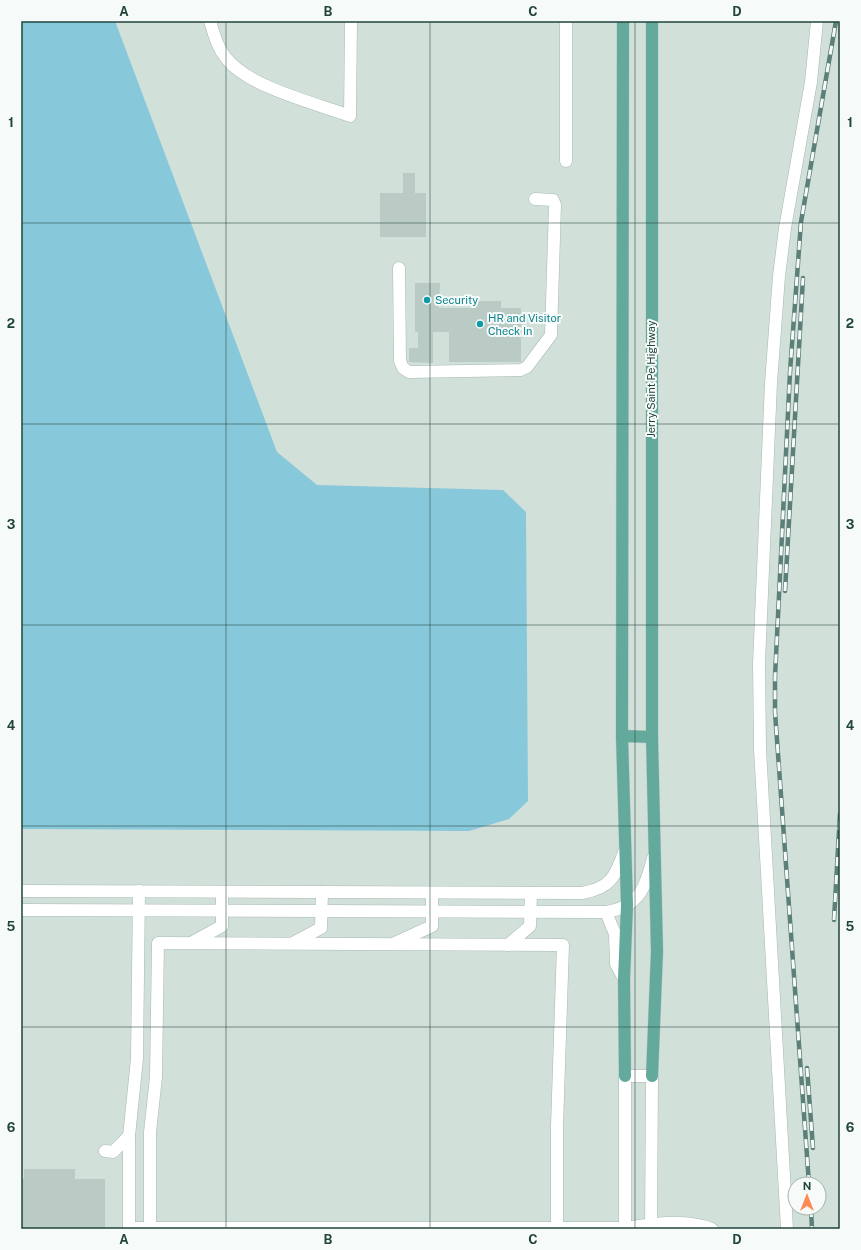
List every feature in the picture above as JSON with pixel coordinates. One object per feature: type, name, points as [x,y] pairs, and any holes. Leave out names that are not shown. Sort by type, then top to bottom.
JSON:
[{"type":"main road","points":[[623,21],[622,736],[624,852],[627,905],[624,979],[624,1076]]},
{"type":"main road","name":"Jerry Saint Pe Highway","points":[[652,21],[652,737],[657,979],[652,1076]]},
{"type":"main road","points":[[622,736],[652,737]]},
{"type":"lane","points":[[210,21],[218,45],[226,59],[243,74],[265,85],[350,116],[350,21]]},
{"type":"lane","points":[[566,21],[566,161]]},
{"type":"lane","points":[[788,1229],[760,765],[758,663],[771,383],[779,276],[784,228],[811,82],[817,21]]},
{"type":"lane","points":[[399,268],[400,361],[403,368],[410,372],[521,370],[527,366],[551,335],[555,205],[553,200],[535,199]]},
{"type":"lane","points":[[21,910],[606,912],[627,905],[644,889],[648,880],[655,850]]},
{"type":"lane","points":[[21,891],[572,893],[596,890],[610,881],[619,868],[624,852]]},
{"type":"lane","points":[[139,891],[137,1059],[130,1136],[129,1228],[625,1229],[683,1223],[712,1229]]},
{"type":"lane","points":[[190,943],[222,926],[222,892]]},
{"type":"lane","points":[[292,944],[321,928],[322,892]]},
{"type":"lane","points":[[392,944],[432,926],[432,893]]},
{"type":"lane","points":[[508,945],[530,926],[531,893]]},
{"type":"lane","points":[[606,912],[615,934],[616,964],[624,979]]},
{"type":"lane","points":[[150,1228],[150,1132],[156,1077],[158,943],[563,945],[557,1126],[557,1228]]},
{"type":"lane","points":[[625,1229],[624,1076],[652,1076],[651,1227]]},
{"type":"lane","points":[[106,1151],[113,1152],[130,1136]]},
{"type":"shaded area","points":[[21,21],[840,21],[840,1229],[21,1229]]},
{"type":"water","points":[[21,21],[115,21],[277,452],[317,485],[503,490],[526,512],[528,801],[509,819],[469,831],[21,829]]},
{"type":"building","points":[[403,173],[415,173],[415,193],[426,193],[426,237],[380,237],[380,193],[403,193]]},
{"type":"building","name":"HR and Visitor Check In","points":[[415,283],[440,283],[439,308],[474,308],[474,301],[501,301],[501,308],[521,308],[521,362],[449,362],[449,332],[433,332],[433,363],[409,362],[409,348],[418,348],[418,332],[415,332]]},
{"type":"building","points":[[24,1169],[75,1169],[75,1179],[105,1179],[105,1229],[21,1229],[21,1179],[24,1179]]},
{"type":"railway","points":[[808,1176],[775,712],[775,677],[790,372],[801,222],[836,21]]},
{"type":"railway","points":[[785,591],[803,278]]},
{"type":"railway","points":[[834,920],[840,814]]},
{"type":"railway","points":[[807,1068],[813,1148]]},
{"type":"railway","points":[[811,1216],[812,1229]]},
{"type":"place","name":"Security","points":[[427,300]]},
{"type":"place","name":"HR and Visitor Check In","points":[[480,324]]}]
